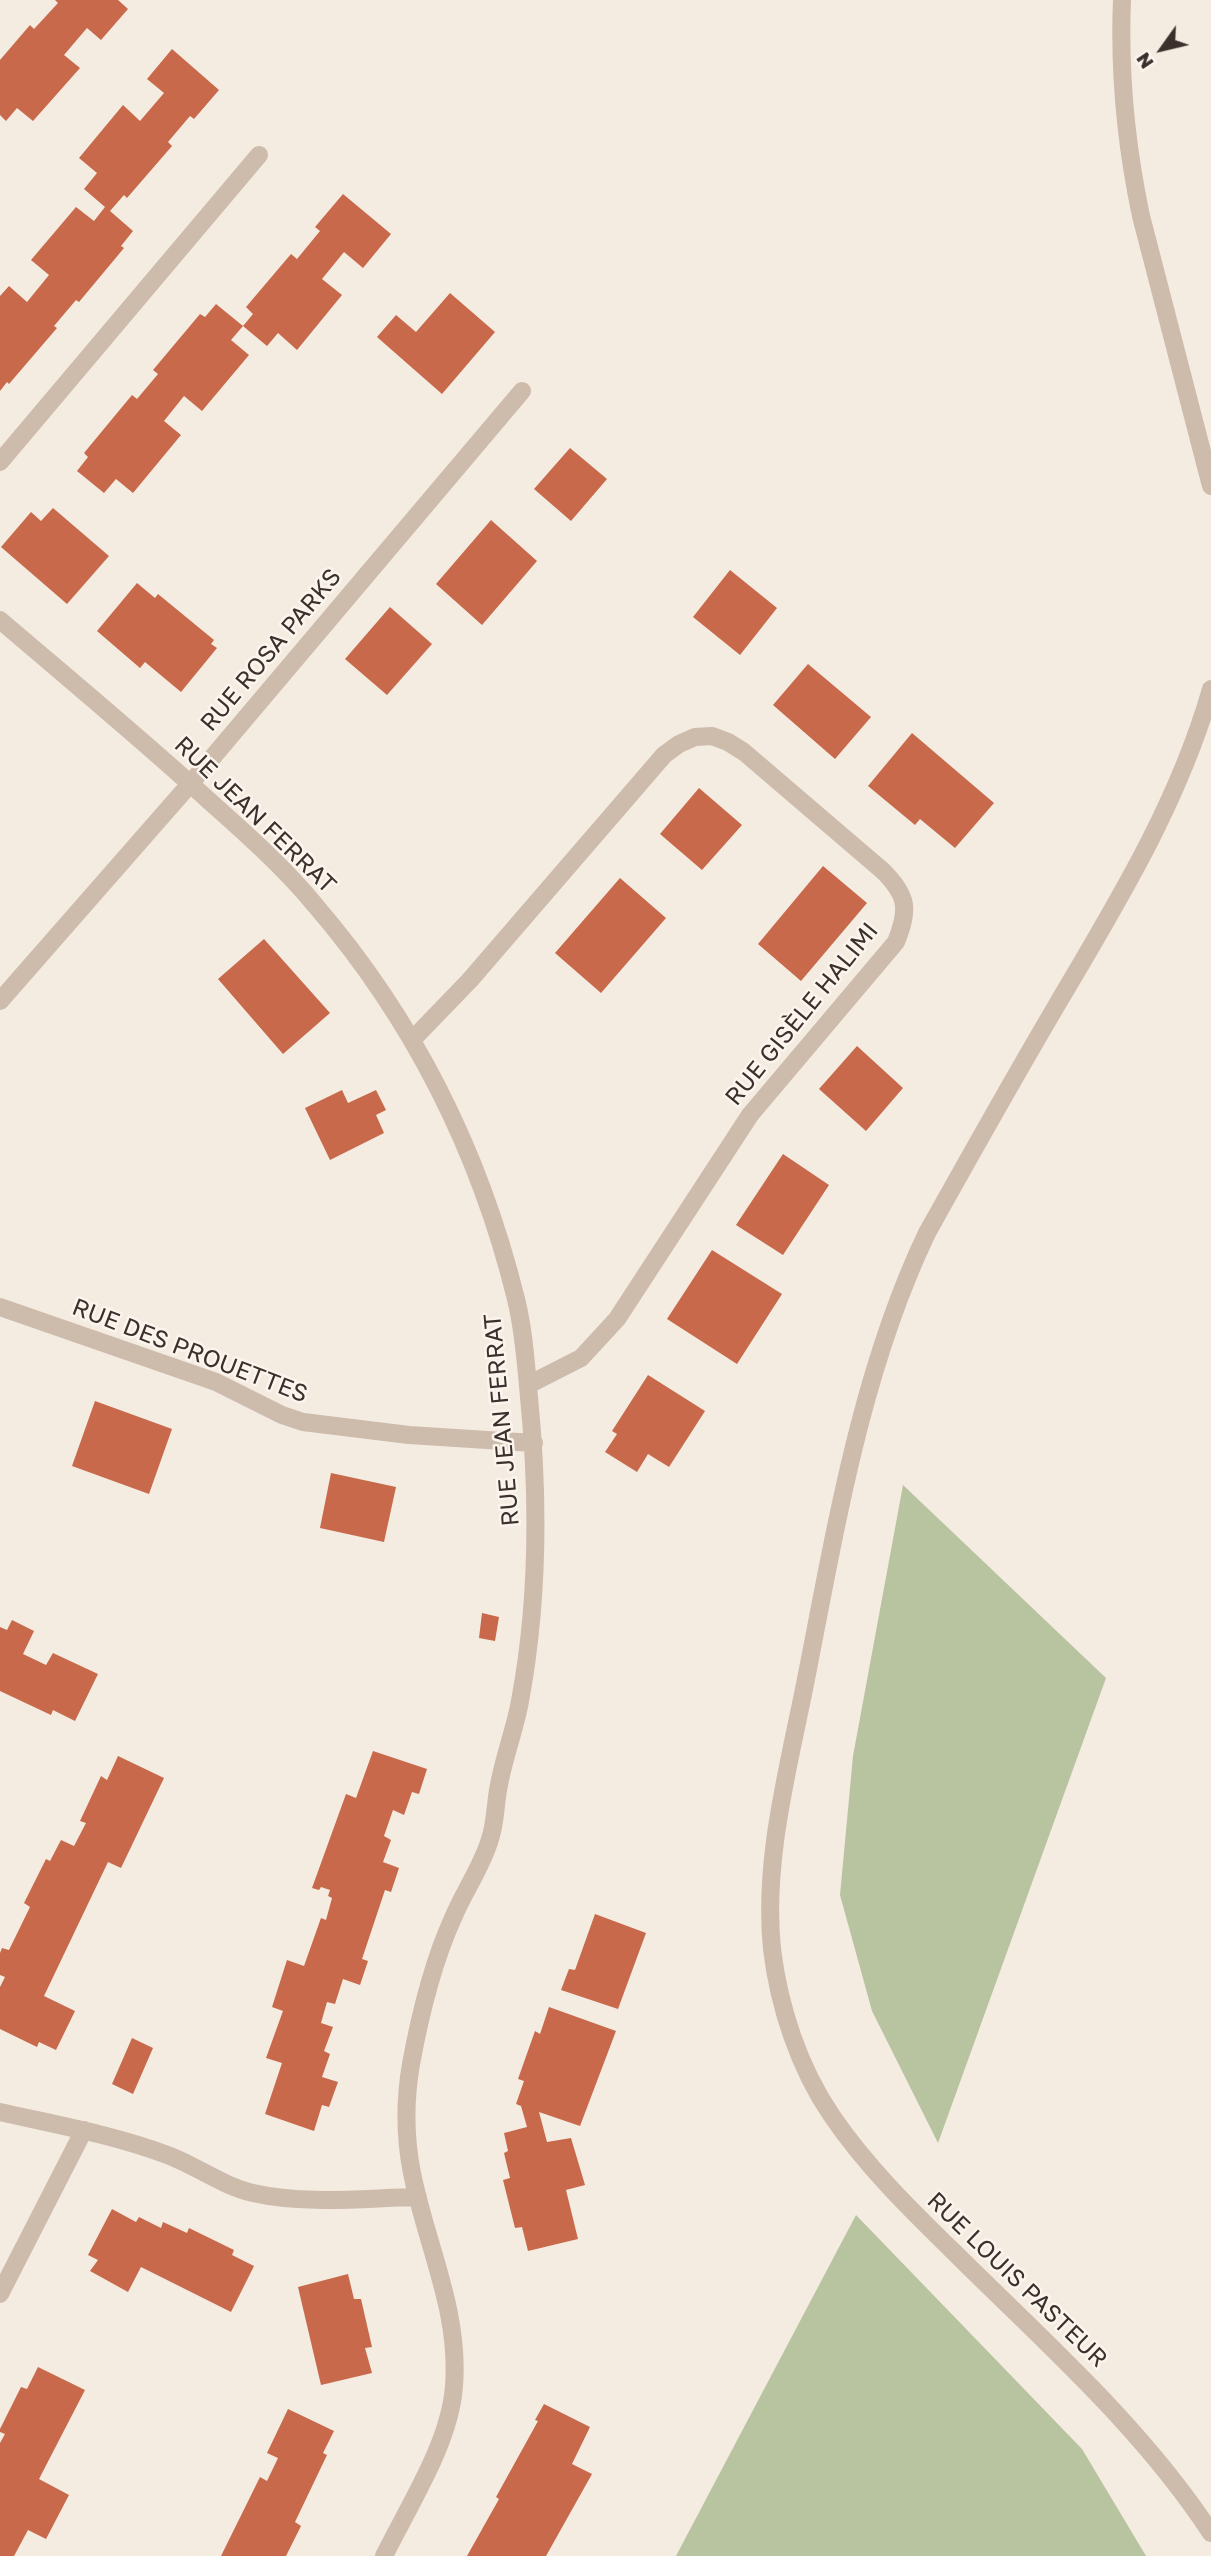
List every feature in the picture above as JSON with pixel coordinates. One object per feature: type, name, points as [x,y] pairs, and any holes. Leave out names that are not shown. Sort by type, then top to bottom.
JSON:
[{"type":"street","points":[[1122,0],[1124,103],[1133,179],[1211,485]]},
{"type":"street","points":[[0,462],[259,155]]},
{"type":"street","name":"RUE ROSA PARKS","points":[[0,1001],[190,784],[522,391]]},
{"type":"street","name":"RUE JEAN FERRAT","points":[[0,620],[270,857],[314,903],[357,955],[412,1039],[444,1100],[482,1187],[517,1302],[534,1443],[537,1548],[526,1662],[516,1722],[497,1791],[491,1836],[435,1964],[410,2070],[408,2139],[418,2197],[447,2301],[454,2355],[454,2386],[450,2409],[435,2453],[384,2556]]},
{"type":"street","name":"RUE LOUIS PASTEUR","points":[[1211,689],[1201,725],[1167,808],[927,1233],[912,1265],[873,1377],[825,1584],[781,1808],[771,1881],[772,1948],[778,1982],[799,2054],[830,2114],[875,2172],[912,2212],[1113,2409],[1167,2471],[1211,2533]]},
{"type":"street","name":"RUE GISÈLE HALIMI","points":[[412,1039],[470,980],[664,755],[695,737],[712,736],[728,741],[744,752],[883,870],[897,884],[904,897],[905,911],[896,942],[750,1115],[618,1319],[581,1358],[528,1385]]},
{"type":"street","name":"RUE DES PROUETTES","points":[[0,1307],[216,1382],[282,1415],[303,1422],[409,1435],[534,1443]]},
{"type":"street","points":[[0,2112],[84,2130],[154,2151],[234,2187],[261,2194],[307,2199],[418,2197]]},
{"type":"street","points":[[0,2294],[84,2130]]},
{"type":"green space","points":[[903,1485],[1106,1678],[938,2143],[872,2011],[840,1895],[853,1756]]},
{"type":"green space","points":[[856,2215],[1082,2449],[1146,2556],[676,2556]]},
{"type":"building","points":[[55,0],[118,0],[128,9],[101,40],[87,28],[64,55],[80,68],[33,121],[17,108],[6,121],[0,115],[0,60],[30,25],[34,29],[58,3]]},
{"type":"building","points":[[172,49],[219,90],[194,119],[190,116],[168,142],[172,146],[127,198],[124,195],[110,211],[133,231],[121,246],[124,248],[79,302],[76,300],[54,326],[57,328],[9,384],[7,382],[0,391],[0,296],[9,286],[27,302],[49,275],[31,260],[76,207],[94,221],[105,207],[84,189],[97,173],[79,158],[123,105],[140,121],[164,93],[147,79]]},
{"type":"building","points":[[343,194],[391,234],[363,268],[344,252],[322,279],[342,295],[297,350],[278,333],[267,346],[243,326],[253,314],[246,307],[291,254],[297,259],[320,231],[315,227]]},
{"type":"building","points":[[450,293],[495,332],[442,394],[377,337],[396,315],[416,332]]},
{"type":"building","points":[[216,304],[243,326],[231,340],[249,355],[202,411],[184,396],[164,421],[181,435],[133,493],[116,479],[104,493],[77,471],[88,457],[84,453],[132,395],[137,399],[158,374],[153,370],[200,314],[205,317]]},
{"type":"building","points":[[570,448],[607,479],[571,521],[534,489]]},
{"type":"building","points":[[53,508],[109,556],[67,604],[1,547],[31,512],[41,521]]},
{"type":"building","points":[[491,520],[537,561],[482,625],[436,584]]},
{"type":"building","points":[[730,570],[777,608],[740,655],[693,617]]},
{"type":"building","points":[[137,583],[155,598],[158,594],[214,640],[211,644],[217,648],[181,692],[145,662],[140,668],[97,631]]},
{"type":"building","points":[[390,607],[432,644],[387,695],[345,659]]},
{"type":"building","points":[[808,664],[871,717],[835,759],[773,705]]},
{"type":"building","points":[[912,733],[994,803],[955,848],[920,819],[915,825],[868,786]]},
{"type":"building","points":[[699,788],[742,825],[702,870],[660,834]]},
{"type":"building","points":[[823,866],[867,903],[801,981],[758,944]]},
{"type":"building","points":[[620,878],[666,918],[601,993],[555,953]]},
{"type":"building","points":[[264,939],[330,1013],[283,1054],[218,979]]},
{"type":"building","points":[[857,1046],[903,1088],[866,1131],[819,1089]]},
{"type":"building","points":[[342,1090],[348,1103],[376,1090],[386,1110],[376,1115],[384,1133],[330,1160],[305,1108]]},
{"type":"building","points":[[783,1154],[829,1185],[783,1255],[736,1225]]},
{"type":"building","points":[[712,1250],[782,1294],[737,1364],[667,1319]]},
{"type":"building","points":[[648,1375],[705,1411],[669,1467],[648,1454],[637,1472],[605,1452],[617,1434],[612,1431]]},
{"type":"building","points":[[95,1401],[172,1429],[149,1494],[72,1466]]},
{"type":"building","points":[[331,1473],[396,1487],[384,1542],[320,1528]]},
{"type":"building","points":[[482,1613],[499,1617],[495,1641],[479,1638]]},
{"type":"building","points":[[12,1620],[34,1631],[23,1654],[46,1665],[53,1653],[98,1674],[75,1721],[53,1710],[51,1715],[0,1691],[0,1627],[7,1630]]},
{"type":"building","points":[[373,1751],[427,1769],[419,1794],[412,1792],[404,1815],[393,1810],[384,1836],[391,1840],[383,1862],[399,1868],[391,1892],[385,1890],[362,1959],[368,1961],[360,1985],[343,1979],[335,2004],[327,2002],[321,2023],[333,2027],[324,2051],[330,2054],[322,2077],[338,2082],[329,2107],[322,2105],[314,2131],[265,2114],[282,2063],[266,2058],[283,2011],[272,2007],[287,1960],[304,1966],[321,1918],[326,1920],[332,1898],[328,1896],[330,1890],[312,1888],[346,1794],[356,1798]]},
{"type":"building","points":[[118,1756],[164,1778],[121,1868],[108,1862],[44,1996],[75,2011],[56,2050],[39,2042],[37,2047],[0,2029],[0,1987],[5,1977],[0,1975],[0,1953],[2,1948],[9,1950],[30,1907],[24,1903],[46,1859],[50,1861],[61,1840],[74,1846],[86,1823],[80,1821],[101,1776],[107,1780]]},
{"type":"building","points":[[595,1914],[646,1933],[618,2009],[561,1990],[569,1969],[575,1970]]},
{"type":"building","points":[[549,2007],[616,2031],[580,2126],[539,2112],[547,2142],[571,2138],[585,2185],[566,2190],[578,2239],[528,2251],[522,2227],[515,2228],[503,2180],[510,2178],[504,2153],[508,2151],[504,2133],[527,2127],[521,2106],[516,2104],[524,2081],[518,2079],[535,2031],[540,2034]]},
{"type":"building","points":[[132,2038],[153,2048],[133,2094],[112,2084]]},
{"type":"building","points":[[112,2209],[136,2222],[139,2217],[161,2228],[163,2222],[187,2233],[189,2228],[234,2250],[232,2255],[254,2266],[231,2312],[141,2267],[128,2292],[90,2271],[98,2260],[88,2255]]},
{"type":"building","points":[[348,2274],[354,2299],[361,2299],[372,2347],[365,2348],[372,2373],[321,2385],[298,2287]]},
{"type":"building","points":[[38,2367],[85,2390],[39,2479],[69,2495],[46,2539],[28,2530],[14,2556],[0,2556],[0,2443],[5,2434],[0,2432],[0,2429],[21,2387],[27,2389]]},
{"type":"building","points":[[544,2404],[590,2427],[572,2464],[592,2474],[546,2556],[467,2556],[499,2499],[496,2497],[538,2421],[535,2420]]},
{"type":"building","points":[[288,2409],[334,2431],[323,2453],[327,2455],[295,2522],[301,2526],[286,2556],[221,2556],[260,2477],[267,2481],[278,2458],[267,2453]]}]
